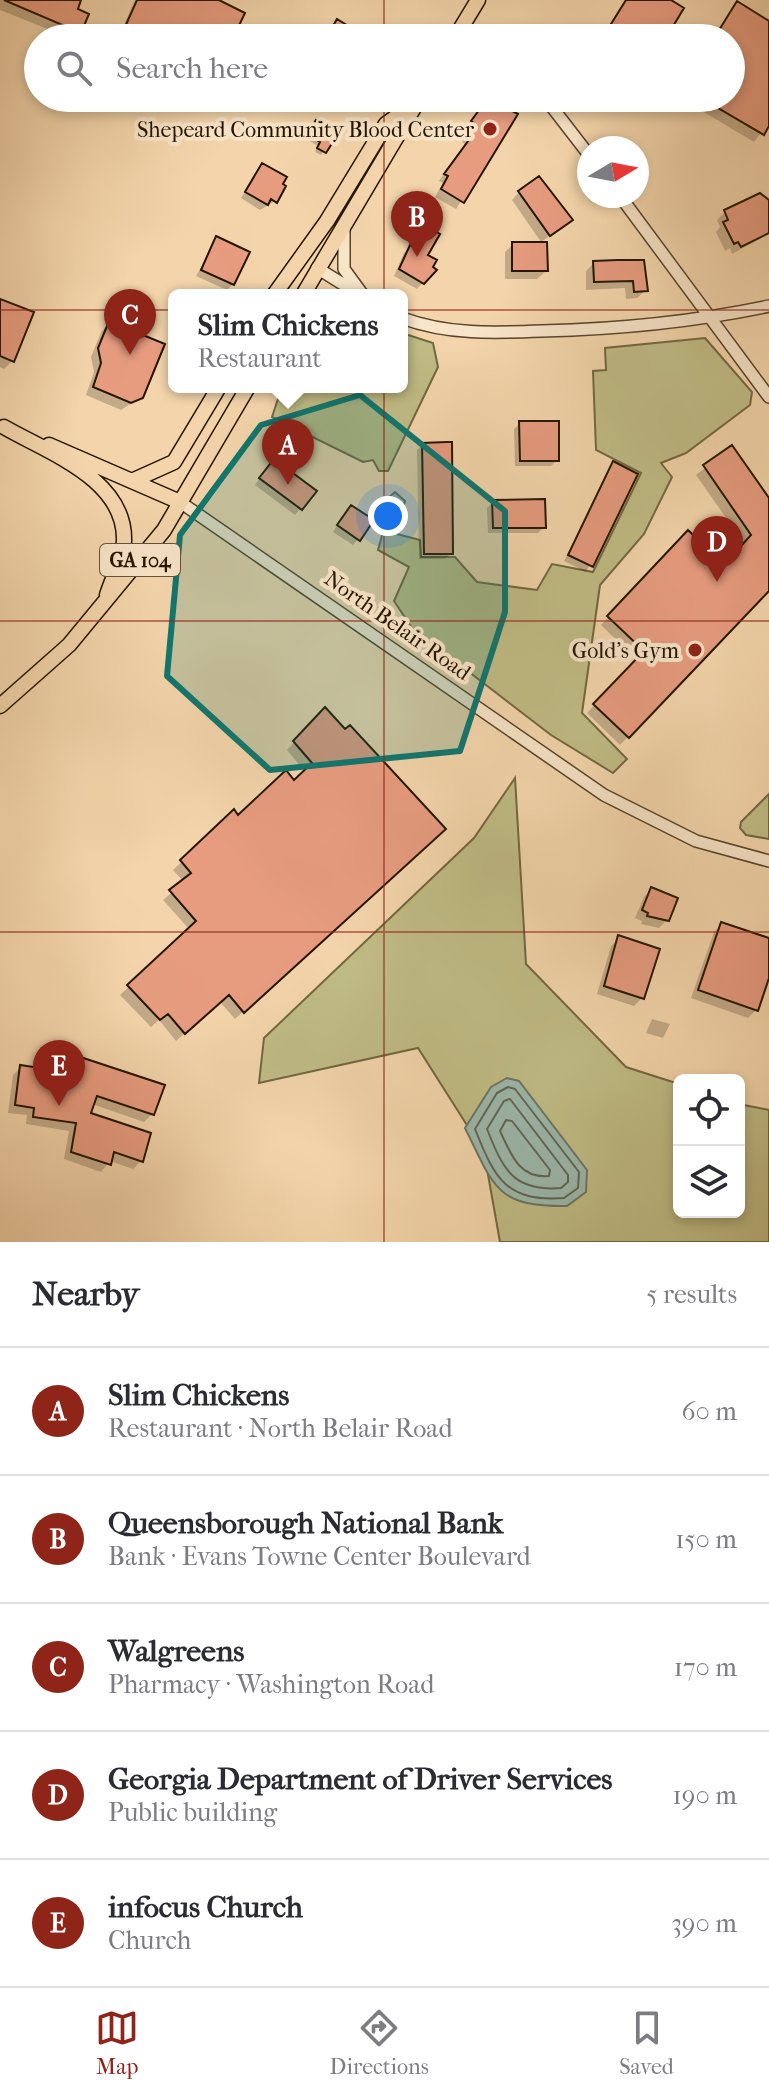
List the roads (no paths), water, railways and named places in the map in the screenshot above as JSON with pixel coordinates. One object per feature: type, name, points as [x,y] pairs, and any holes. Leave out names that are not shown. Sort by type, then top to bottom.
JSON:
[{"type":"main road","points":[[468,24],[478,0]]},
{"type":"main road","points":[[278,289],[327,221],[386,124],[402,112]]},
{"type":"main road","points":[[306,289],[411,112]]},
{"type":"main road","points":[[134,480],[174,462],[215,393]]},
{"type":"main road","name":"GA 104","points":[[0,706],[49,667],[164,530],[244,393]]},
{"type":"main road","points":[[2,426],[103,486],[119,509],[124,542],[104,605]]},
{"type":"main road","name":"North Belair Road","points":[[2,426],[180,502]]},
{"type":"street","points":[[556,112],[577,139]]},
{"type":"street","points":[[629,208],[769,397]]},
{"type":"street","points":[[344,221],[344,269],[358,289]]},
{"type":"street","points":[[317,268],[352,289]]},
{"type":"street","points":[[408,320],[430,328],[481,333],[587,331],[710,318],[769,306]]},
{"type":"street","name":"North Belair Road","points":[[180,502],[604,795],[696,841],[769,861]]},
{"type":"water","points":[[507,1078],[519,1081],[587,1170],[586,1192],[567,1206],[525,1202],[500,1189],[483,1165],[465,1128],[491,1087]]},
{"type":"place","name":"Shepeard Community Blood Center","points":[[490,129]]},
{"type":"place","name":"Queensborough National Bank","points":[[417,257]]},
{"type":"place","name":"Walgreens","points":[[130,355]]},
{"type":"place","name":"Slim Chickens","points":[[288,485]]},
{"type":"place","name":"Georgia Department of Driver Services","points":[[717,582]]},
{"type":"place","name":"Gold's Gym","points":[[695,650]]},
{"type":"place","name":"infocus Church","points":[[59,1106]]}]
